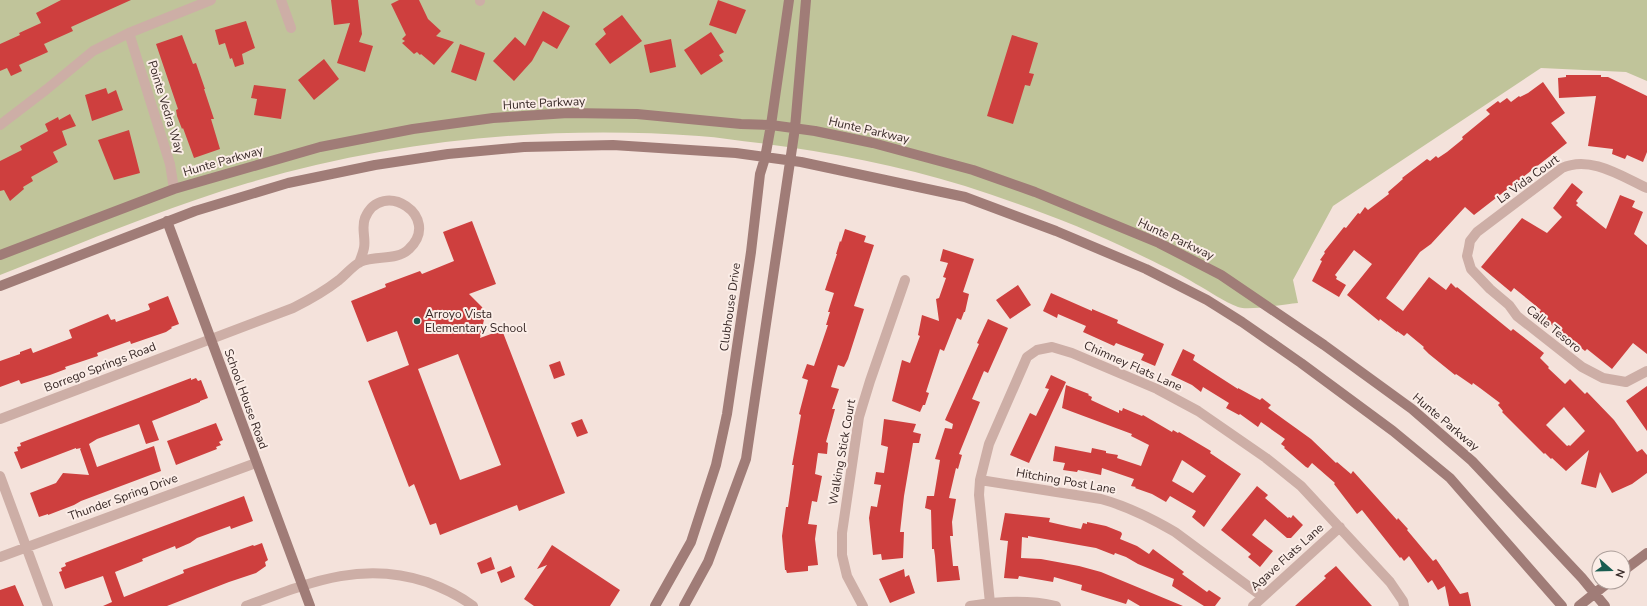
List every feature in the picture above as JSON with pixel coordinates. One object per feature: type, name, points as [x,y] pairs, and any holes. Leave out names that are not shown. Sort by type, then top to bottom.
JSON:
[{"type":"main road","name":"Clubhouse Drive","points":[[655,606],[691,542],[716,465],[727,414],[751,252],[760,174],[765,158],[771,125],[789,0]]},
{"type":"main road","points":[[684,606],[708,562],[746,460],[795,128],[806,0]]},
{"type":"main road","name":"Hunte Parkway","points":[[0,255],[174,189],[320,147],[413,129],[493,118],[568,113],[637,114],[741,124],[771,125],[815,131],[873,143],[973,170],[1035,192],[1159,243],[1221,275],[1324,345],[1412,409],[1472,461],[1582,578],[1605,606]]},
{"type":"main road","points":[[0,286],[195,211],[288,183],[375,165],[448,154],[524,147],[613,145],[736,153],[789,161],[965,197],[1042,226],[1146,269],[1207,300],[1253,330],[1380,422],[1450,478],[1562,606]]},
{"type":"main road","name":"School House Road","points":[[167,222],[310,606]]},
{"type":"main road","points":[[1631,565],[1647,553]]},
{"type":"main road","points":[[1579,606],[1600,590]]},
{"type":"street","points":[[0,125],[93,51],[129,33],[211,0]]},
{"type":"street","points":[[282,0],[291,28]]},
{"type":"street","name":"Pointe Vedra Way","points":[[129,33],[170,164],[174,189]]},
{"type":"street","name":"La Vida Court","points":[[1467,256],[1470,241],[1477,232],[1562,168],[1572,164],[1589,164],[1603,168],[1647,188]]},
{"type":"street","points":[[386,201],[395,201],[404,204],[412,210],[419,226],[418,236],[408,251],[400,255],[373,258],[359,263],[364,248],[363,227],[365,218],[370,210],[377,204],[386,201]]},
{"type":"street","name":"Calle Tesoro","points":[[1467,256],[1471,269],[1509,305],[1517,316],[1582,367],[1603,378],[1626,382],[1647,370]]},
{"type":"street","name":"Borrego Springs Road","points":[[0,419],[293,308],[339,280],[359,263]]},
{"type":"street","name":"Walking Stick Court","points":[[862,606],[846,571],[842,555],[842,533],[859,417],[905,280]]},
{"type":"street","name":"Chimney Flats Lane","points":[[990,603],[978,495],[980,480],[989,444],[1027,357],[1037,350],[1052,347],[1072,353],[1157,389],[1198,411],[1266,458],[1301,486],[1340,527],[1390,582],[1403,601],[1404,606]]},
{"type":"street","name":"Thunder Spring Drive","points":[[0,557],[256,463]]},
{"type":"street","points":[[0,476],[48,606]]},
{"type":"street","name":"Hitching Post Lane","points":[[980,480],[1101,498],[1124,506],[1159,522],[1175,532],[1263,597]]},
{"type":"street","name":"Agave Flats Lane","points":[[1252,606],[1340,527]]},
{"type":"street","points":[[246,606],[302,585],[345,575],[375,572],[413,578],[439,587],[473,606]]},
{"type":"street","points":[[970,606],[1024,601],[1056,606]]},
{"type":"green space","points":[[0,0],[1647,0],[1647,81],[1626,72],[1541,68],[1333,206],[1293,280],[1298,303],[1267,307],[1238,307],[1174,272],[1115,243],[1030,208],[940,178],[863,160],[785,147],[706,137],[642,133],[528,135],[471,139],[415,146],[303,168],[248,183],[185,203],[0,275]]},
{"type":"building","points":[[61,0],[131,0],[71,27],[73,31],[44,44],[48,52],[19,65],[22,71],[11,76],[7,68],[0,71],[0,44],[41,23],[36,13]]},
{"type":"building","points":[[331,0],[358,0],[362,34],[359,42],[373,46],[365,72],[337,63],[350,23],[334,25]]},
{"type":"building","points":[[399,0],[419,0],[428,19],[441,31],[436,36],[454,42],[434,65],[421,54],[420,55],[417,52],[414,54],[402,43],[405,41],[402,39],[406,35],[391,4]]},
{"type":"building","points":[[718,0],[746,10],[736,34],[709,25]]},
{"type":"building","points":[[543,11],[570,26],[557,49],[543,41],[532,61],[514,81],[493,61],[515,37],[525,46]]},
{"type":"building","points":[[622,15],[642,41],[610,64],[595,44],[606,34],[603,29]]},
{"type":"building","points":[[246,21],[255,48],[242,54],[244,64],[235,67],[232,58],[230,59],[225,43],[219,45],[215,30]]},
{"type":"building","points":[[711,32],[724,52],[719,55],[723,61],[701,75],[684,50]]},
{"type":"building","points":[[182,35],[193,64],[196,63],[205,89],[214,119],[211,119],[220,149],[194,158],[177,116],[176,110],[178,109],[156,44]]},
{"type":"building","points":[[1012,35],[1038,43],[1029,73],[1034,74],[1030,86],[1025,85],[1013,124],[987,116]]},
{"type":"building","points":[[671,39],[676,67],[650,73],[644,45]]},
{"type":"building","points":[[460,44],[485,53],[476,81],[451,72]]},
{"type":"building","points":[[324,59],[339,79],[314,100],[298,80]]},
{"type":"building","points":[[1566,75],[1601,75],[1601,77],[1608,77],[1647,96],[1647,152],[1643,162],[1627,155],[1625,159],[1612,154],[1613,149],[1588,146],[1596,96],[1559,98],[1558,78],[1566,77]]},
{"type":"building","points":[[1543,82],[1565,113],[1551,123],[1567,143],[1474,215],[1465,207],[1431,244],[1420,252],[1386,298],[1403,311],[1429,277],[1446,290],[1451,283],[1511,331],[1513,329],[1544,353],[1540,358],[1549,367],[1548,368],[1565,384],[1570,379],[1585,394],[1587,392],[1614,420],[1637,452],[1642,449],[1647,455],[1647,473],[1632,484],[1612,493],[1600,472],[1596,488],[1581,484],[1589,450],[1566,471],[1552,458],[1551,459],[1545,453],[1544,454],[1502,412],[1503,411],[1498,405],[1500,403],[1473,383],[1472,385],[1456,374],[1455,375],[1429,354],[1423,348],[1424,347],[1407,333],[1404,336],[1380,319],[1379,321],[1347,295],[1372,264],[1354,250],[1335,275],[1337,277],[1336,279],[1346,285],[1339,297],[1312,281],[1322,261],[1320,260],[1325,253],[1324,252],[1344,227],[1346,228],[1358,213],[1360,214],[1365,207],[1368,210],[1389,194],[1388,192],[1403,179],[1402,178],[1427,159],[1430,161],[1436,156],[1438,158],[1447,152],[1463,139],[1462,137],[1490,114],[1486,110],[1498,101],[1500,103],[1507,98],[1511,102],[1519,96],[1520,97]],"holes":[[[1564,407],[1585,431],[1570,446],[1567,446],[1546,425]]]},
{"type":"building","points":[[254,85],[286,89],[281,119],[254,115],[257,99],[251,98]]},
{"type":"building","points":[[106,88],[108,94],[116,90],[123,110],[92,121],[85,95]]},
{"type":"building","points":[[70,114],[76,126],[62,131],[67,145],[53,152],[58,162],[31,177],[33,181],[23,187],[24,189],[10,201],[4,190],[0,191],[0,161],[22,150],[20,146],[48,131],[45,124],[58,117],[59,120]]},
{"type":"building","points":[[129,130],[140,173],[114,180],[98,140]]},
{"type":"building","points":[[1572,183],[1583,192],[1576,201],[1578,203],[1576,205],[1606,229],[1620,195],[1635,201],[1632,207],[1643,212],[1634,234],[1647,245],[1647,354],[1633,343],[1612,369],[1587,349],[1585,351],[1538,314],[1541,310],[1514,288],[1511,292],[1481,267],[1522,218],[1547,233],[1562,217],[1553,208]]},
{"type":"building","points":[[472,221],[496,284],[469,294],[482,307],[485,315],[480,338],[502,330],[565,493],[519,511],[517,505],[440,535],[436,523],[430,525],[414,484],[409,487],[368,381],[409,365],[397,331],[367,342],[351,301],[386,287],[385,284],[420,271],[422,274],[454,261],[443,232]],"holes":[[[458,354],[501,465],[460,480],[418,369]]]},
{"type":"building","points":[[845,229],[866,236],[864,242],[874,245],[854,306],[864,309],[848,359],[844,367],[838,365],[831,387],[839,389],[832,409],[835,409],[826,442],[828,443],[827,454],[818,453],[815,474],[822,476],[817,502],[812,501],[808,524],[817,525],[815,539],[818,565],[808,566],[808,571],[787,573],[785,570],[782,536],[786,507],[788,507],[794,465],[792,465],[801,415],[799,414],[808,380],[802,378],[807,364],[814,366],[828,325],[826,325],[830,312],[828,312],[834,293],[825,290]]},
{"type":"building","points":[[943,249],[974,259],[963,292],[969,294],[965,312],[961,320],[957,318],[944,351],[940,349],[926,392],[929,393],[925,405],[923,405],[920,412],[892,401],[902,360],[910,363],[920,336],[918,335],[922,315],[939,321],[936,299],[939,298],[946,278],[943,277],[948,263],[940,261]]},
{"type":"building","points":[[1018,285],[1031,305],[1010,319],[996,300]]},
{"type":"building","points":[[1051,293],[1092,311],[1092,309],[1118,320],[1117,323],[1164,344],[1155,366],[1141,360],[1144,354],[1116,343],[1114,346],[1083,332],[1086,326],[1058,314],[1057,318],[1043,311]]},
{"type":"building","points":[[168,296],[179,324],[171,327],[172,328],[166,332],[131,344],[130,341],[97,353],[98,356],[65,367],[66,369],[50,375],[21,384],[19,380],[0,387],[0,361],[20,354],[20,352],[31,348],[33,353],[72,338],[69,330],[108,314],[111,320],[115,319],[116,322],[149,310],[148,304]]},
{"type":"building","points":[[988,319],[1008,328],[988,373],[984,371],[972,399],[980,402],[959,454],[962,455],[958,469],[956,468],[949,498],[956,499],[952,522],[953,536],[950,536],[953,566],[958,566],[960,580],[937,582],[934,549],[932,549],[931,510],[925,508],[927,496],[934,496],[940,460],[935,459],[945,428],[952,429],[953,424],[945,420],[979,344],[977,343]]},
{"type":"building","points":[[1183,349],[1195,355],[1193,360],[1238,389],[1260,400],[1262,398],[1271,405],[1268,408],[1311,439],[1336,463],[1337,462],[1351,474],[1353,471],[1397,520],[1398,518],[1408,529],[1407,530],[1433,561],[1436,559],[1460,594],[1468,592],[1471,606],[1449,606],[1445,586],[1438,590],[1432,580],[1428,583],[1409,556],[1404,561],[1401,557],[1400,558],[1362,510],[1357,514],[1334,484],[1335,483],[1312,463],[1308,468],[1306,467],[1284,448],[1285,447],[1281,444],[1285,439],[1261,422],[1258,427],[1240,414],[1239,415],[1226,408],[1229,403],[1203,387],[1201,392],[1192,385],[1171,375]]},
{"type":"building","points":[[560,361],[565,375],[554,379],[549,365]]},
{"type":"building","points":[[1051,375],[1066,382],[1029,463],[1010,455],[1030,413],[1036,416],[1049,389],[1045,388]]},
{"type":"building","points":[[191,378],[191,380],[196,378],[198,381],[201,380],[208,398],[152,421],[159,440],[146,444],[139,424],[97,439],[89,444],[97,467],[154,446],[161,471],[48,515],[39,517],[30,493],[56,483],[63,473],[89,475],[80,449],[81,448],[76,448],[21,469],[14,452],[18,451],[17,447],[21,446],[20,443]]},
{"type":"building","points":[[1066,385],[1089,394],[1088,395],[1092,397],[1091,400],[1119,413],[1119,410],[1122,411],[1123,408],[1142,416],[1143,415],[1172,432],[1173,430],[1178,433],[1179,432],[1211,451],[1210,453],[1241,474],[1204,527],[1192,517],[1196,511],[1170,496],[1166,502],[1152,494],[1131,486],[1134,479],[1102,468],[1101,475],[1078,470],[1077,472],[1063,470],[1065,463],[1053,461],[1055,446],[1091,453],[1092,448],[1106,451],[1106,453],[1118,455],[1117,458],[1141,466],[1149,445],[1131,436],[1132,434],[1062,408]],"holes":[[[1182,460],[1206,476],[1193,493],[1172,481]]]},
{"type":"building","points":[[1647,386],[1647,431],[1626,401]]},
{"type":"building","points":[[582,419],[588,433],[577,437],[571,423]]},
{"type":"building","points":[[884,419],[916,424],[913,432],[921,434],[919,443],[913,443],[904,496],[900,532],[904,532],[903,558],[882,560],[881,554],[873,555],[869,518],[871,506],[877,507],[881,485],[874,484],[876,472],[884,473],[888,447],[881,445]]},
{"type":"building","points":[[216,423],[223,440],[219,442],[221,445],[216,447],[217,449],[176,465],[167,441]]},
{"type":"building","points":[[1257,486],[1268,495],[1265,498],[1288,518],[1291,518],[1293,515],[1303,525],[1291,538],[1287,538],[1265,519],[1252,535],[1273,551],[1260,567],[1248,557],[1251,554],[1221,530]]},
{"type":"building","points":[[244,496],[253,521],[231,529],[230,526],[197,538],[176,549],[175,546],[115,572],[124,597],[184,573],[183,570],[262,543],[268,560],[265,562],[266,566],[256,573],[167,606],[103,606],[112,602],[103,576],[65,589],[59,572],[62,571],[61,568],[66,566],[65,563]]},
{"type":"building","points":[[1005,513],[1050,518],[1049,522],[1081,529],[1083,523],[1087,524],[1087,522],[1106,526],[1121,532],[1122,534],[1120,539],[1137,546],[1149,554],[1153,549],[1184,572],[1182,574],[1207,592],[1209,590],[1221,598],[1215,606],[1204,606],[1172,586],[1174,579],[1138,564],[1126,557],[1115,553],[1114,555],[1096,548],[1028,536],[1028,538],[1022,537],[1021,558],[1041,559],[1079,566],[1101,572],[1183,606],[1140,606],[1128,599],[1126,604],[1081,590],[1082,585],[1054,577],[1053,582],[1019,576],[1018,579],[1004,578],[1008,541],[1000,540]]},
{"type":"building","points":[[552,545],[620,590],[610,606],[534,606],[524,599],[547,565],[537,569]]},
{"type":"building","points":[[491,557],[495,569],[481,574],[477,563]]},
{"type":"building","points":[[511,566],[515,577],[501,583],[497,572]]},
{"type":"building","points":[[1336,566],[1372,606],[1295,606],[1326,578],[1324,576]]},
{"type":"building","points":[[904,569],[905,577],[909,575],[915,593],[890,603],[879,579]]},
{"type":"building","points":[[15,585],[24,606],[0,606],[0,590]]},
{"type":"place","name":"Arroyo Vista Elementary School","points":[[417,321]]}]
